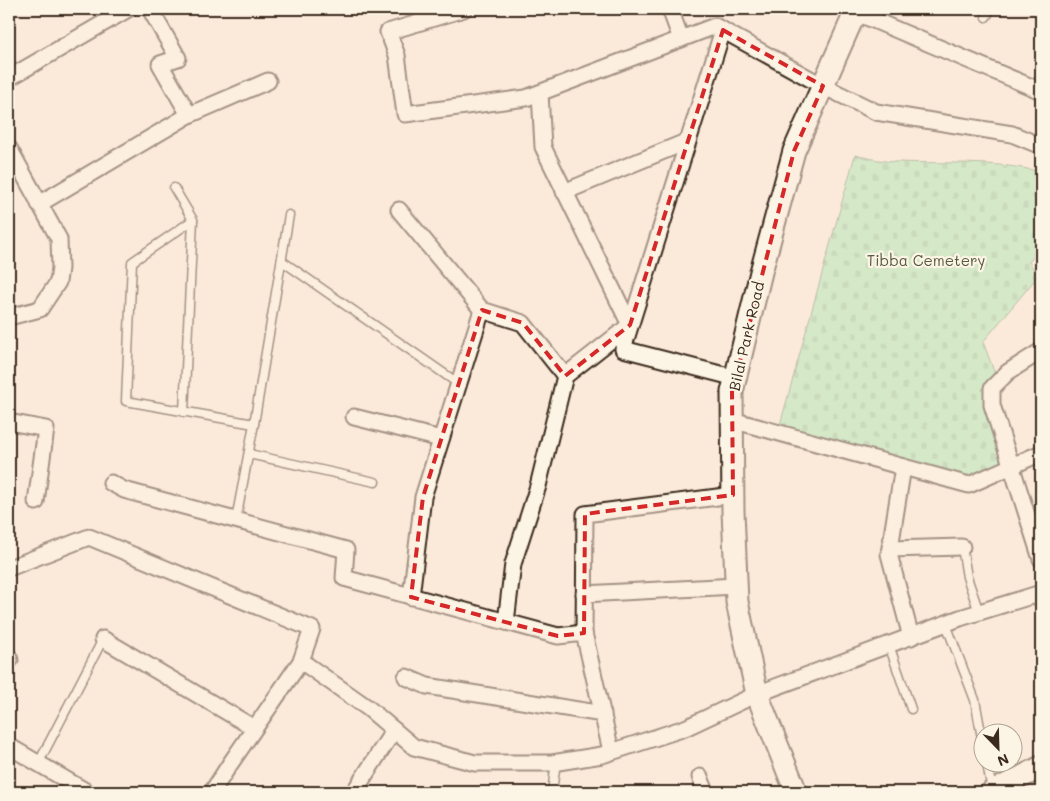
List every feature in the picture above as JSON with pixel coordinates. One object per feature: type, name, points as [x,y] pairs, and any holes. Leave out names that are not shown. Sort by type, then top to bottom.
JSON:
[{"type":"street","points":[[9,78],[128,9]]},
{"type":"street","points":[[150,9],[178,58],[160,64],[189,116]]},
{"type":"street","points":[[464,9],[388,32],[397,56],[405,114],[526,98],[715,26],[823,86],[876,112],[1012,134],[1041,146]]},
{"type":"street","points":[[670,9],[681,39]]},
{"type":"street","points":[[856,11],[1041,91]]},
{"type":"street","name":"Bilal Park Road","points":[[796,792],[757,694],[737,602],[732,392],[761,272],[794,151],[856,11]]},
{"type":"street","points":[[723,30],[622,348],[736,378]]},
{"type":"street","points":[[39,204],[189,116],[268,80]]},
{"type":"street","points":[[540,93],[543,148],[630,324]]},
{"type":"street","points":[[564,192],[688,141]]},
{"type":"street","points":[[9,148],[59,239],[60,268],[58,282],[40,309],[9,317]]},
{"type":"street","points":[[399,210],[482,310],[523,323],[565,376]]},
{"type":"street","points":[[411,596],[423,497],[482,310]]},
{"type":"street","points":[[506,622],[513,564],[538,486],[565,376],[630,324]]},
{"type":"street","points":[[1041,351],[1008,372],[992,388],[992,405],[1041,559]]},
{"type":"street","points":[[354,417],[441,439]]},
{"type":"street","points":[[732,420],[969,485],[1041,453]]},
{"type":"street","points":[[9,422],[46,429],[36,502]]},
{"type":"street","points":[[903,467],[889,554],[911,637]]},
{"type":"street","points":[[111,484],[124,490],[346,550],[344,578],[558,636],[584,633]]},
{"type":"street","points":[[611,752],[584,633],[585,514],[733,495]]},
{"type":"street","points":[[9,568],[89,537],[312,629],[301,661],[212,792]]},
{"type":"street","points":[[890,549],[962,547]]},
{"type":"street","points":[[584,594],[736,586]]},
{"type":"street","points":[[301,661],[368,708],[414,747],[475,762],[556,762],[602,755],[685,728],[757,694],[979,612],[1041,593]]},
{"type":"street","points":[[103,638],[254,728]]},
{"type":"street","points":[[406,676],[427,686],[603,714]]},
{"type":"street","points":[[354,792],[394,730]]},
{"type":"street","points":[[12,748],[87,792]]},
{"type":"street","points":[[992,792],[1041,767]]},
{"type":"street","points":[[700,777],[706,792]]},
{"type":"lane","points":[[986,17],[991,9]]},
{"type":"lane","points":[[174,188],[193,220],[184,412]]},
{"type":"lane","points":[[236,520],[289,215]]},
{"type":"lane","points":[[193,220],[132,262],[126,401],[254,424]]},
{"type":"lane","points":[[282,261],[459,384]]},
{"type":"lane","points":[[248,454],[375,482]]},
{"type":"lane","points":[[962,547],[967,578],[979,612]]},
{"type":"lane","points":[[946,624],[976,700],[980,724]]},
{"type":"lane","points":[[38,764],[103,638]]},
{"type":"lane","points":[[889,645],[911,708]]},
{"type":"lane","points":[[552,792],[556,762]]},
{"type":"lane","points":[[989,774],[992,792]]},
{"type":"highlighted area","points":[[723,30],[823,86],[794,151],[732,392],[733,495],[585,514],[584,633],[558,636],[411,597],[423,497],[482,310],[523,323],[565,376],[630,325]]},
{"type":"green space","name":"Tibba Cemetery","points":[[855,155],[893,162],[988,164],[1041,172],[1041,249],[1029,262],[1038,276],[983,342],[998,382],[992,388],[1012,467],[969,485],[778,432]]}]
